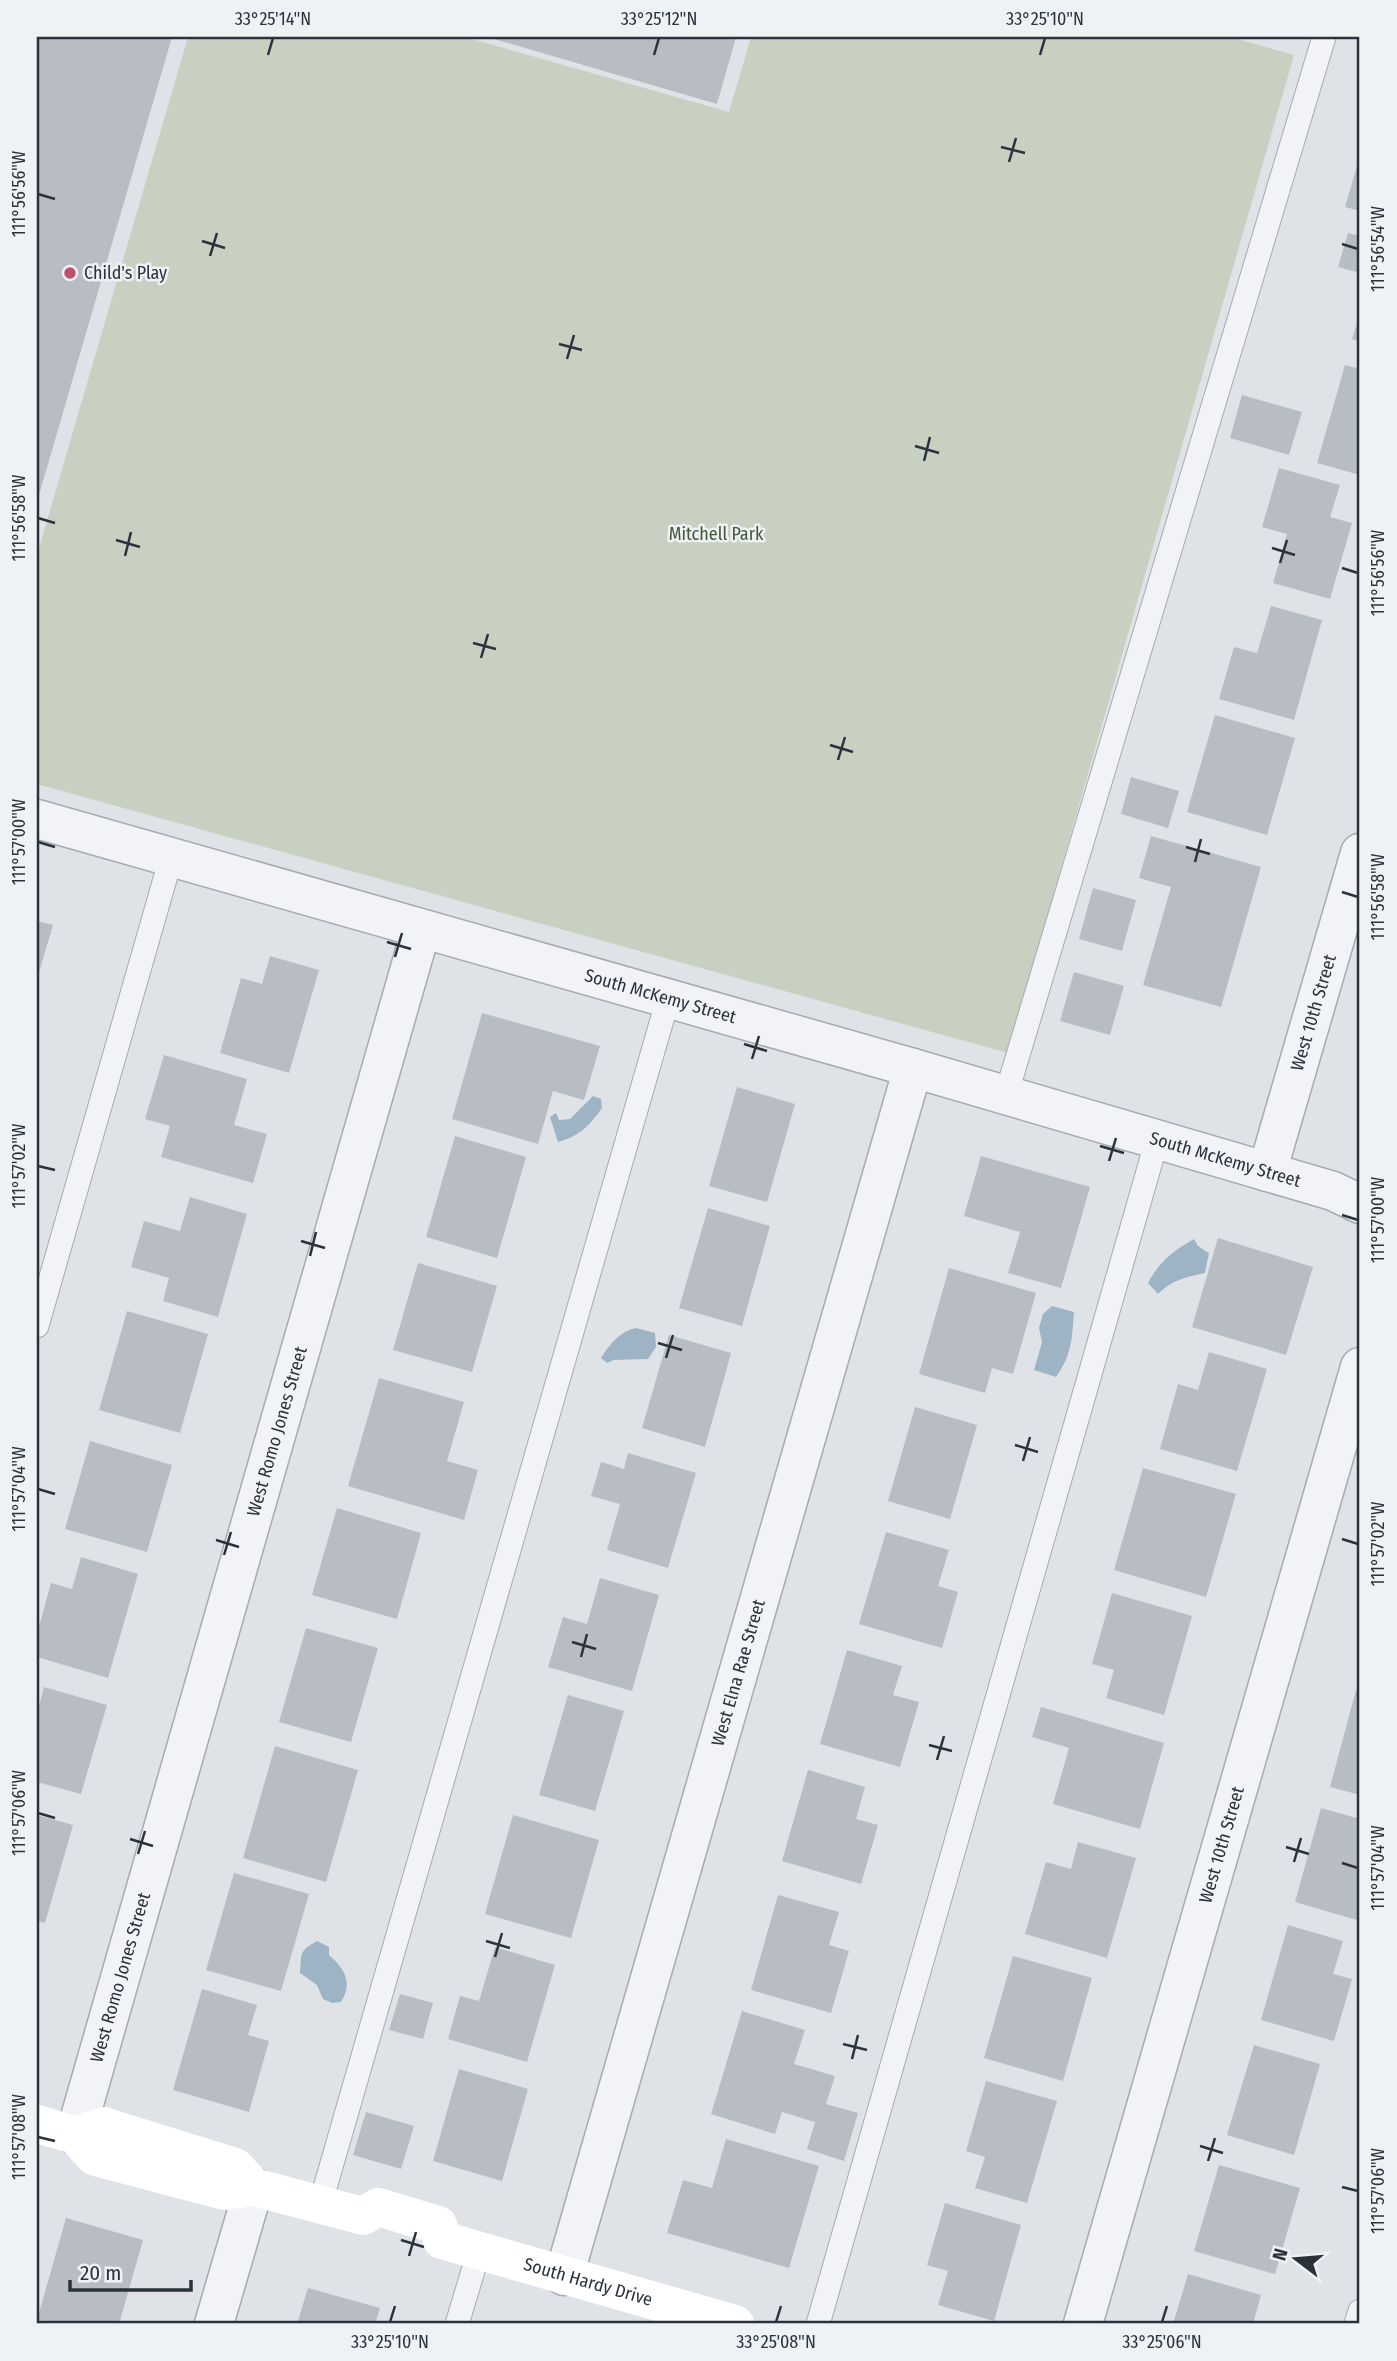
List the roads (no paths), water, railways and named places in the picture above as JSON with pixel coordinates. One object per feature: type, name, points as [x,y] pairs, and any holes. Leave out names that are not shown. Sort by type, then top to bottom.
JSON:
[{"type":"street","name":"South McKemy Street","points":[[37,819],[1006,1095],[1333,1191],[1360,1204]]},
{"type":"street","name":"West 10th Street","points":[[1267,1172],[1360,853]]},
{"type":"street","name":"West Romo Jones Street","points":[[75,2135],[421,930]]},
{"type":"street","name":"West Elna Rae Street","points":[[564,2276],[913,1068]]},
{"type":"street","name":"West 10th Street","points":[[1083,2324],[1360,1367]]},
{"type":"street","name":"South Hardy Drive","points":[[37,2124],[75,2135],[95,2157],[223,2191],[254,2187],[363,2216],[369,2231],[429,2248],[442,2240],[714,2321]]},
{"type":"street","points":[[214,2324],[254,2187]]},
{"type":"lane","points":[[1006,1095],[1324,37]]},
{"type":"lane","points":[[37,1326],[171,858]]},
{"type":"lane","points":[[320,2205],[668,999]]},
{"type":"lane","points":[[818,2324],[1157,1140]]},
{"type":"lane","points":[[457,2324],[479,2251]]},
{"type":"lane","points":[[1356,2324],[1360,2311]]},
{"type":"water","points":[[593,1096],[601,1099],[602,1108],[578,1133],[558,1142],[550,1117],[556,1113],[559,1120],[570,1119]]},
{"type":"water","points":[[1194,1239],[1198,1246],[1209,1253],[1205,1273],[1180,1280],[1158,1294],[1148,1283],[1152,1276],[1168,1257]]},
{"type":"water","points":[[1052,1306],[1074,1312],[1068,1354],[1056,1377],[1034,1370],[1042,1342],[1039,1328],[1043,1314]]},
{"type":"water","points":[[636,1328],[655,1333],[656,1347],[648,1359],[614,1360],[607,1363],[601,1358],[616,1339]]},
{"type":"water","points":[[317,1941],[329,1947],[329,1955],[346,1977],[345,1995],[341,2002],[332,2003],[323,1999],[317,1985],[300,1973],[302,1954]]},
{"type":"place","name":"Child's Play","points":[[70,273]]},
{"type":"park label","name":"Mitchell Park","points":[[716,534]]}]
